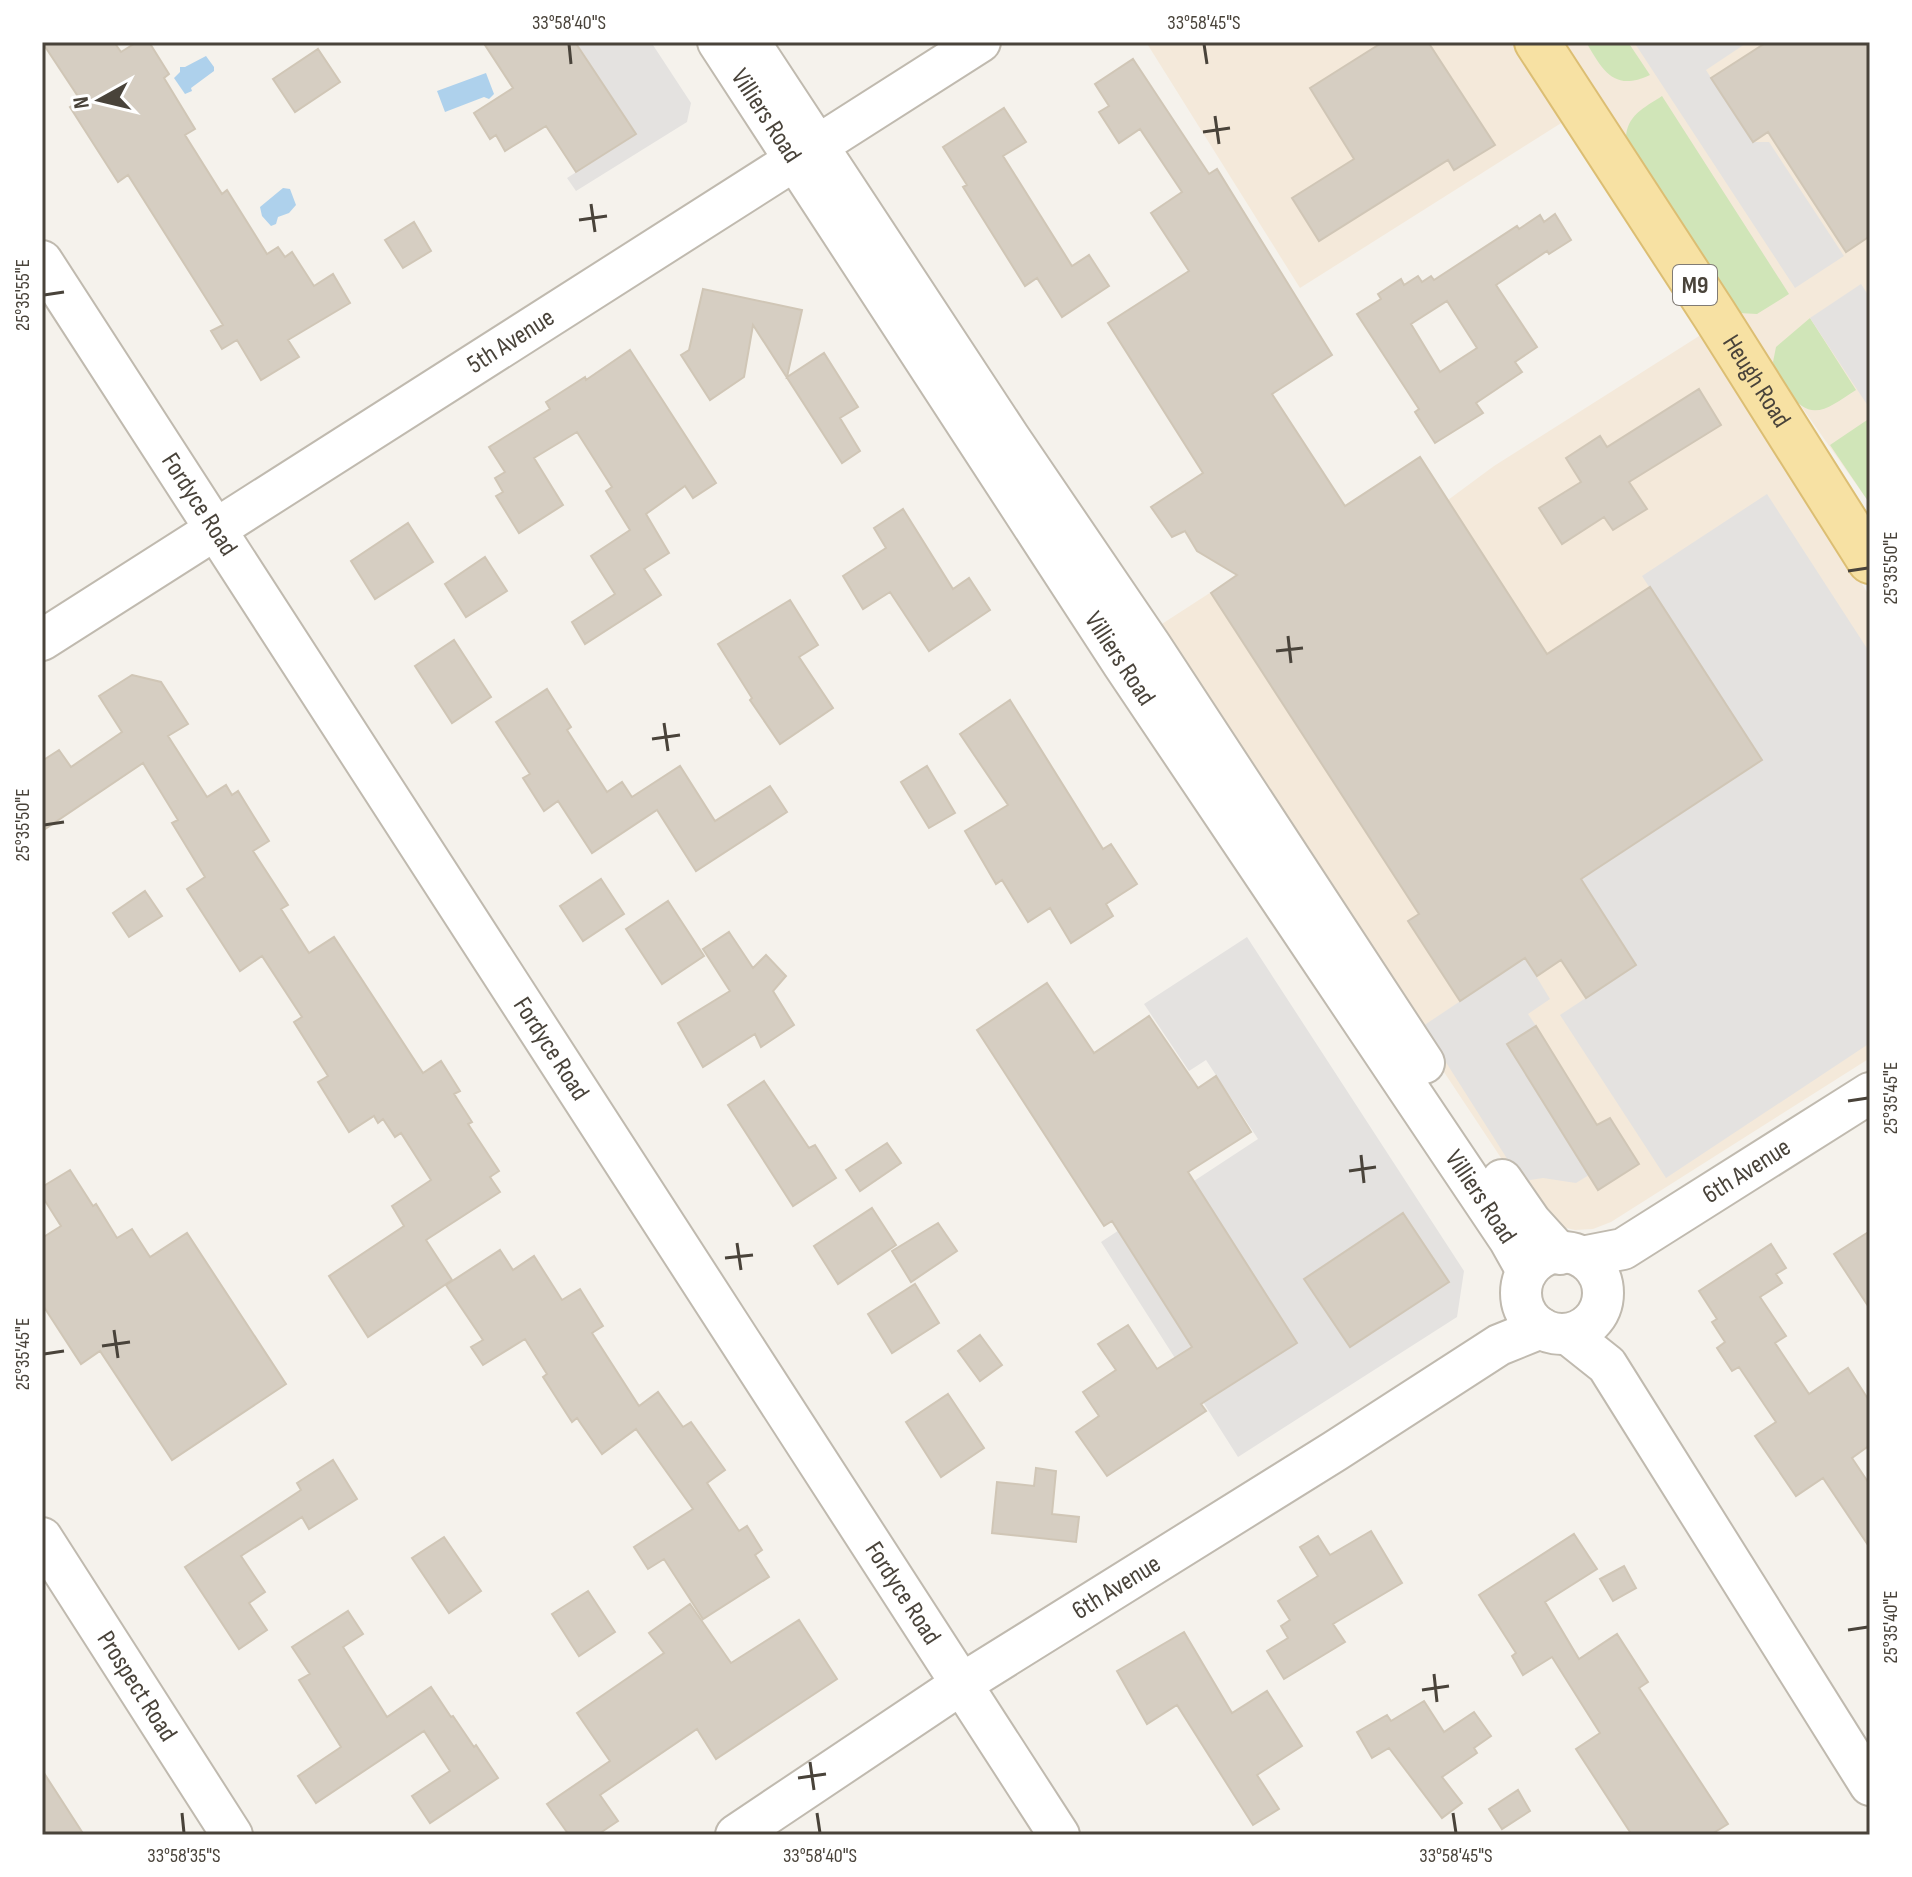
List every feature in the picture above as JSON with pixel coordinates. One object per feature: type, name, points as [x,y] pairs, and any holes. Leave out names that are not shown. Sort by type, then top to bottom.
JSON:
[{"type":"main road","name":"Heugh Road","points":[[1537,42],[1870,561]]},
{"type":"street","name":"Villiers Road","points":[[718,42],[807,154],[1531,1222],[1569,1288],[1607,1365],[1870,1785]]},
{"type":"street","name":"Villiers Road","points":[[750,42],[807,154]]},
{"type":"street","name":"5th Avenue","points":[[42,640],[980,42]]},
{"type":"street","name":"Fordyce Road","points":[[42,261],[1059,1835]]},
{"type":"street","name":"6th Avenue","points":[[736,1835],[963,1683],[1499,1345],[1569,1288],[1870,1093]]},
{"type":"street","name":"Prospect Road","points":[[42,1538],[232,1835]]},
{"type":"shaded area","points":[[576,42],[651,42],[691,103],[687,122],[576,191],[567,178],[635,134],[606,89],[557,120],[539,91],[588,60]]},
{"type":"shaded area","points":[[1146,42],[1518,42],[1566,120],[1300,288]]},
{"type":"shaded area","points":[[1562,42],[1870,42],[1870,504],[1761,349]]},
{"type":"shaded area","points":[[1634,42],[1748,42],[1706,70],[1752,142],[1769,142],[1844,256],[1795,288]]},
{"type":"shaded area","points":[[1861,284],[1870,298],[1870,409],[1810,318]]},
{"type":"shaded area","points":[[1707,331],[1870,597],[1870,1058],[1611,1222],[1593,1229],[1575,1230],[1562,1227],[1531,1203],[1151,631],[1420,457],[1448,500],[1494,466]]},
{"type":"shaded area","points":[[1767,494],[1870,653],[1870,1043],[1666,1178],[1560,1015],[1636,965],[1581,879],[1762,761],[1642,576]]},
{"type":"shaded area","points":[[1247,937],[1464,1271],[1457,1317],[1238,1457],[1101,1242],[1258,1139],[1206,1060],[1189,1071],[1144,1004]]},
{"type":"shaded area","points":[[1525,958],[1550,999],[1528,1014],[1536,1026],[1507,1044],[1589,1175],[1576,1183],[1543,1178],[1530,1180],[1525,1187],[1423,1026]]},
{"type":"green space","points":[[1586,42],[1628,42],[1650,75],[1638,80],[1618,80],[1604,70]]},
{"type":"green space","points":[[1662,96],[1789,294],[1757,314],[1739,313],[1626,141],[1632,119]]},
{"type":"green space","points":[[1810,318],[1856,390],[1820,410],[1804,407],[1796,401],[1773,362],[1776,347]]},
{"type":"green space","points":[[1870,418],[1870,504],[1830,445]]},
{"type":"water","points":[[206,56],[214,71],[185,94],[174,78],[180,67]]},
{"type":"water","points":[[486,73],[494,94],[489,99],[484,97],[445,112],[437,91]]},
{"type":"water","points":[[283,188],[290,189],[296,205],[271,226],[262,216],[260,207]]},
{"type":"building","points":[[42,42],[114,42],[121,52],[137,42],[149,42],[169,74],[164,78],[195,129],[185,135],[222,194],[227,190],[267,254],[278,247],[285,257],[292,252],[314,286],[333,274],[350,303],[288,340],[299,357],[261,380],[237,340],[222,349],[211,331],[223,325],[128,175],[118,182],[84,129],[70,107],[81,101]]},
{"type":"building","points":[[483,42],[575,42],[636,134],[576,172],[546,126],[505,151],[496,135],[490,139],[474,113],[513,88]]},
{"type":"building","points":[[1383,42],[1428,42],[1495,145],[1454,170],[1448,160],[1319,241],[1292,198],[1354,159],[1310,88]]},
{"type":"building","points":[[1767,42],[1870,42],[1870,236],[1846,252],[1768,132],[1753,142],[1711,78]]},
{"type":"building","points":[[318,49],[340,82],[295,112],[273,79]]},
{"type":"building","points":[[1133,59],[1209,174],[1217,169],[1332,355],[1272,394],[1345,506],[1420,457],[1547,654],[1650,587],[1762,760],[1581,879],[1636,965],[1586,998],[1561,960],[1537,976],[1525,958],[1460,1001],[1408,921],[1419,914],[1211,593],[1237,575],[1197,551],[1185,531],[1172,537],[1151,507],[1203,473],[1108,323],[1189,271],[1151,213],[1182,192],[1140,129],[1119,143],[1099,112],[1109,106],[1095,84]]},
{"type":"building","points":[[1004,108],[1026,142],[1003,156],[1072,266],[1089,255],[1109,286],[1062,317],[1037,278],[1025,286],[963,187],[967,185],[943,147]]},
{"type":"building","points":[[1555,214],[1571,240],[1549,254],[1547,251],[1496,285],[1537,347],[1515,362],[1522,372],[1476,403],[1483,413],[1435,443],[1415,412],[1419,409],[1357,314],[1381,299],[1378,294],[1401,279],[1404,285],[1418,276],[1422,282],[1431,276],[1434,280],[1517,226],[1519,229],[1540,215],[1544,222]],"holes":[[[1447,301],[1477,348],[1440,372],[1411,324]]]},
{"type":"building","points":[[414,222],[431,251],[403,268],[385,240]]},
{"type":"building","points":[[703,289],[802,310],[787,377],[824,353],[858,407],[840,418],[860,451],[842,463],[753,325],[744,377],[710,400],[681,355],[689,350]]},
{"type":"building","points":[[630,350],[716,483],[693,498],[685,486],[646,514],[669,553],[644,569],[661,595],[585,644],[572,622],[615,594],[591,556],[630,530],[606,491],[612,487],[577,432],[534,458],[563,505],[519,533],[496,496],[503,492],[495,478],[505,472],[489,447],[550,409],[546,402]]},
{"type":"building","points":[[1699,389],[1721,425],[1629,482],[1647,509],[1613,530],[1604,517],[1562,544],[1539,508],[1581,482],[1566,458],[1600,436],[1607,447]]},
{"type":"building","points":[[903,509],[953,589],[969,578],[990,610],[929,651],[890,592],[863,609],[843,576],[886,548],[874,528]]},
{"type":"building","points":[[408,523],[433,562],[375,599],[351,561]]},
{"type":"building","points":[[485,557],[507,591],[466,617],[445,584]]},
{"type":"building","points":[[790,600],[818,645],[799,657],[833,708],[780,744],[718,644]]},
{"type":"building","points":[[454,640],[491,697],[452,723],[415,666]]},
{"type":"building","points":[[132,675],[161,682],[188,724],[168,736],[207,797],[226,785],[232,795],[238,791],[269,841],[253,851],[288,905],[281,909],[309,953],[334,937],[423,1073],[441,1061],[460,1091],[454,1094],[472,1122],[468,1124],[499,1171],[490,1177],[500,1192],[426,1240],[452,1280],[368,1337],[329,1276],[404,1226],[392,1206],[431,1180],[401,1133],[395,1137],[383,1119],[378,1123],[374,1116],[349,1132],[318,1082],[328,1076],[294,1022],[302,1017],[262,956],[240,971],[187,889],[205,877],[172,823],[178,820],[143,763],[42,831],[42,761],[59,750],[71,767],[122,732],[99,696]]},
{"type":"building","points":[[547,689],[571,727],[567,730],[607,792],[622,782],[632,797],[680,766],[715,821],[770,786],[787,812],[696,871],[657,810],[592,853],[558,801],[544,811],[523,778],[530,774],[496,722]]},
{"type":"building","points":[[1010,700],[1103,849],[1111,844],[1137,884],[1106,904],[1113,916],[1071,943],[1050,908],[1028,922],[1002,880],[996,884],[965,831],[1008,805],[960,734]]},
{"type":"building","points":[[927,766],[955,813],[929,828],[901,782]]},
{"type":"building","points":[[601,879],[624,914],[583,941],[560,906]]},
{"type":"building","points":[[145,891],[162,916],[129,937],[113,913]]},
{"type":"building","points":[[668,901],[704,956],[662,984],[626,929]]},
{"type":"building","points":[[729,932],[753,968],[766,955],[786,976],[773,991],[794,1025],[761,1047],[755,1034],[703,1067],[678,1023],[730,991],[703,949]]},
{"type":"building","points":[[1047,983],[1094,1053],[1149,1016],[1198,1088],[1216,1076],[1251,1132],[1188,1172],[1297,1343],[1201,1404],[1206,1411],[1107,1476],[1076,1432],[1099,1416],[1083,1392],[1116,1370],[1098,1344],[1128,1325],[1157,1369],[1192,1347],[1112,1221],[1104,1226],[977,1030]]},
{"type":"building","points":[[1536,1026],[1597,1125],[1610,1118],[1639,1164],[1598,1190],[1507,1044]]},
{"type":"building","points":[[764,1081],[809,1148],[815,1145],[836,1178],[793,1206],[728,1105]]},
{"type":"building","points":[[887,1143],[901,1163],[860,1191],[846,1170]]},
{"type":"building","points":[[70,1170],[117,1238],[132,1229],[150,1257],[187,1233],[286,1384],[172,1460],[100,1351],[81,1364],[42,1304],[42,1238],[61,1226],[42,1196],[42,1187]]},
{"type":"building","points":[[872,1208],[896,1245],[838,1284],[814,1246]]},
{"type":"building","points":[[1403,1213],[1449,1282],[1350,1347],[1304,1279]]},
{"type":"building","points":[[938,1223],[957,1251],[911,1282],[892,1251]]},
{"type":"building","points":[[1870,1231],[1870,1309],[1834,1254]]},
{"type":"building","points":[[1771,1244],[1786,1268],[1776,1274],[1782,1283],[1760,1297],[1786,1336],[1775,1343],[1809,1394],[1848,1368],[1870,1402],[1870,1445],[1852,1458],[1870,1485],[1870,1548],[1823,1478],[1796,1496],[1755,1436],[1776,1422],[1739,1367],[1732,1371],[1717,1348],[1725,1342],[1712,1322],[1717,1319],[1699,1291]]},
{"type":"building","points":[[500,1250],[513,1270],[534,1256],[562,1300],[580,1289],[603,1326],[592,1333],[639,1406],[658,1392],[683,1427],[691,1422],[725,1470],[707,1483],[739,1531],[747,1526],[762,1550],[755,1555],[769,1577],[703,1619],[664,1559],[648,1569],[634,1547],[693,1509],[636,1429],[602,1454],[577,1418],[572,1422],[543,1377],[547,1374],[525,1339],[483,1365],[471,1347],[483,1340],[446,1285]]},
{"type":"building","points":[[915,1284],[939,1323],[892,1353],[868,1314]]},
{"type":"building","points":[[980,1335],[1002,1365],[980,1381],[958,1351]]},
{"type":"building","points":[[948,1394],[984,1448],[941,1477],[906,1422]]},
{"type":"building","points":[[333,1460],[357,1499],[309,1529],[302,1517],[241,1556],[265,1592],[249,1603],[267,1630],[239,1649],[185,1567],[301,1490],[297,1483]]},
{"type":"building","points":[[1036,1468],[1056,1471],[1052,1514],[1079,1517],[1076,1542],[992,1533],[997,1482],[1034,1486]]},
{"type":"building","points":[[1371,1531],[1402,1583],[1333,1624],[1345,1642],[1284,1679],[1267,1651],[1288,1638],[1281,1626],[1290,1620],[1278,1601],[1318,1576],[1300,1547],[1318,1536],[1330,1555]]},
{"type":"building","points":[[1574,1534],[1597,1569],[1545,1602],[1579,1659],[1617,1634],[1648,1682],[1639,1688],[1728,1824],[1710,1835],[1632,1835],[1576,1749],[1600,1733],[1552,1657],[1523,1675],[1512,1656],[1516,1653],[1479,1595]]},
{"type":"building","points":[[444,1537],[481,1591],[449,1613],[412,1558]]},
{"type":"building","points":[[1624,1566],[1636,1588],[1613,1601],[1600,1579]]},
{"type":"building","points":[[588,1591],[615,1632],[579,1656],[552,1614]]},
{"type":"building","points":[[690,1604],[731,1663],[799,1620],[837,1679],[716,1759],[697,1729],[600,1795],[618,1821],[597,1835],[569,1835],[547,1804],[610,1761],[577,1713],[664,1653],[649,1633]]},
{"type":"building","points":[[348,1611],[363,1634],[343,1647],[387,1717],[431,1687],[498,1778],[430,1823],[412,1796],[450,1771],[424,1731],[316,1803],[298,1776],[341,1747],[299,1680],[310,1674],[292,1647]]},
{"type":"building","points":[[1184,1632],[1232,1713],[1267,1691],[1302,1746],[1257,1775],[1279,1809],[1253,1825],[1177,1705],[1147,1724],[1117,1671]]},
{"type":"building","points":[[1424,1701],[1444,1732],[1474,1712],[1491,1736],[1474,1748],[1477,1753],[1442,1777],[1462,1803],[1442,1818],[1389,1748],[1372,1758],[1357,1732],[1387,1715],[1391,1721]]},
{"type":"building","points":[[42,1770],[84,1835],[42,1835]]},
{"type":"building","points":[[1518,1790],[1530,1811],[1502,1829],[1489,1809]]}]
